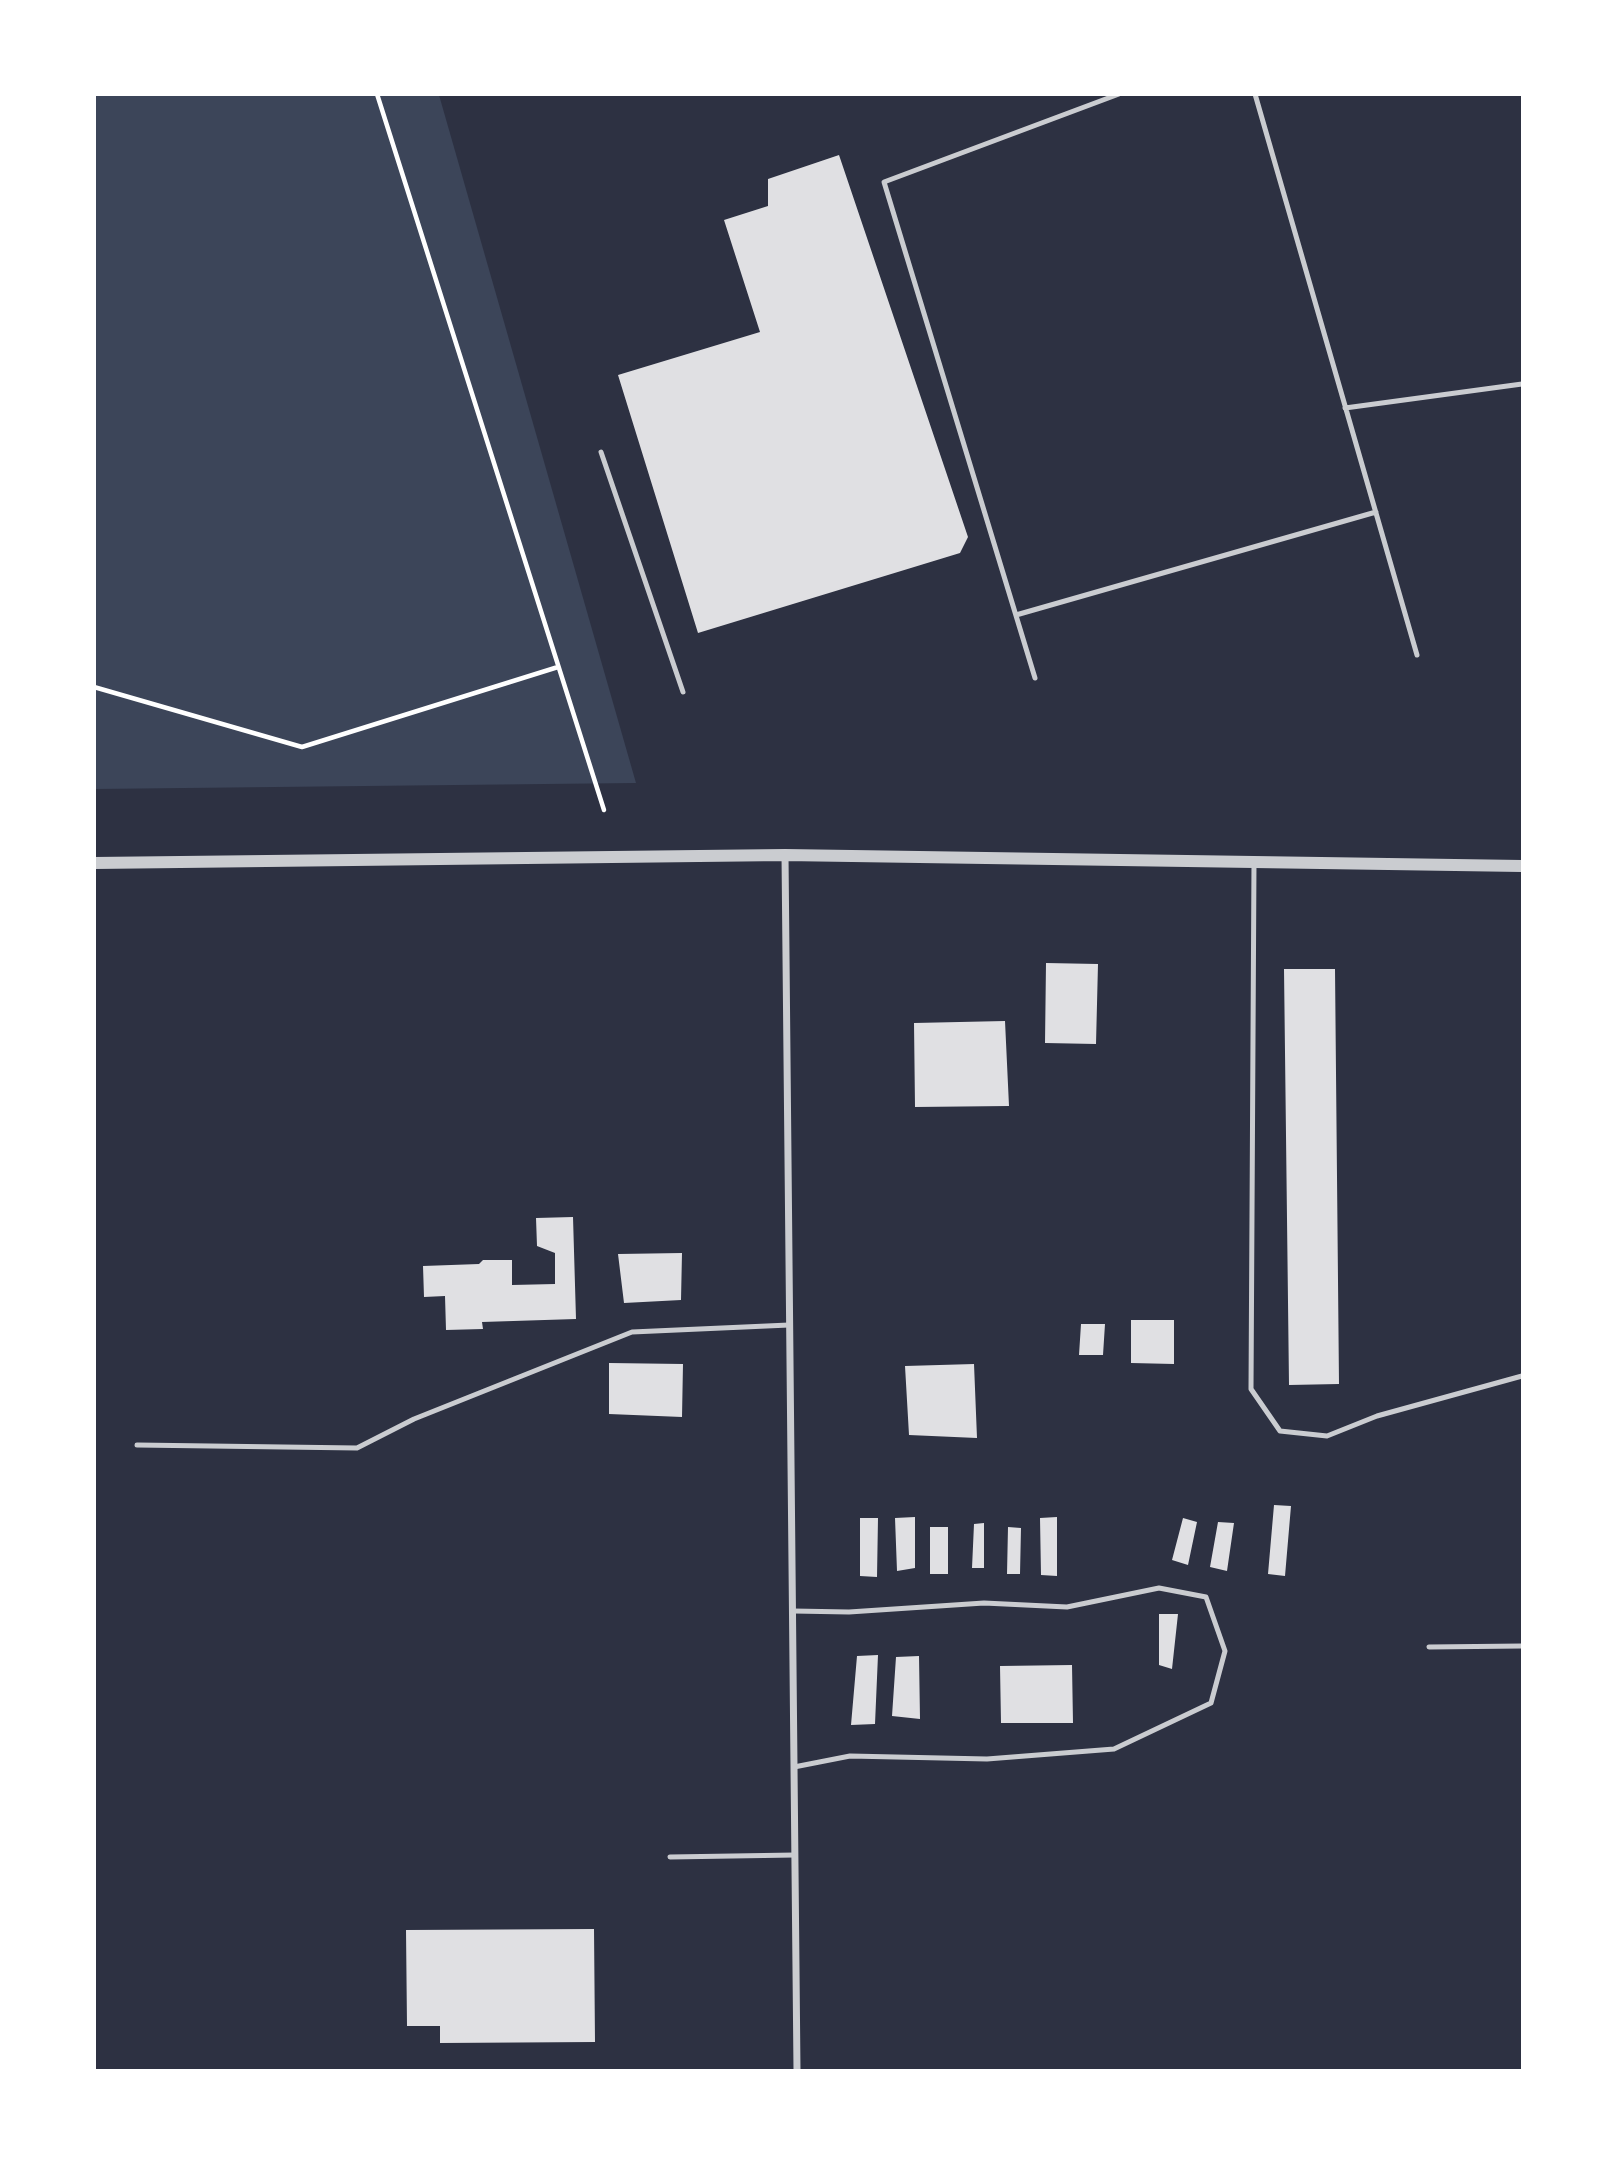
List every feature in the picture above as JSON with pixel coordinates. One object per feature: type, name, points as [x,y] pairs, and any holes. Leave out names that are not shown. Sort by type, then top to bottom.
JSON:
[{"type":"street","points":[[785,855],[797,2070]]},
{"type":"street","points":[[94,863],[785,855],[1522,866]]},
{"type":"lane","points":[[1035,678],[884,182],[1119,94]]},
{"type":"lane","points":[[1255,94],[1417,655]]},
{"type":"lane","points":[[1346,408],[1522,384]]},
{"type":"lane","points":[[601,452],[683,692]]},
{"type":"lane","points":[[1016,615],[1376,512]]},
{"type":"lane","points":[[1254,862],[1251,1389],[1280,1431],[1327,1437],[1377,1416],[1522,1376]]},
{"type":"lane","points":[[137,1445],[357,1448],[414,1419],[632,1332],[789,1325]]},
{"type":"lane","points":[[793,1611],[849,1612],[984,1603],[1067,1607],[1159,1588],[1206,1597],[1226,1651],[1211,1703],[1114,1749],[987,1759],[850,1755],[794,1767]]},
{"type":"lane","points":[[1429,1647],[1522,1646]]},
{"type":"lane","points":[[670,1857],[795,1855]]},
{"type":"path","points":[[377,94],[604,810]]},
{"type":"path","points":[[94,687],[302,747],[558,667]]},
{"type":"shaded area","points":[[94,95],[439,95],[636,783],[95,789]]},
{"type":"building","points":[[839,155],[968,537],[960,553],[698,633],[618,375],[760,332],[724,220],[768,206],[768,179]]},
{"type":"building","points":[[1046,963],[1098,964],[1096,1044],[1045,1043]]},
{"type":"building","points":[[1284,969],[1335,969],[1339,1384],[1289,1385]]},
{"type":"building","points":[[1005,1021],[1009,1106],[915,1107],[914,1023]]},
{"type":"building","points":[[573,1217],[576,1319],[482,1322],[483,1329],[446,1330],[445,1296],[424,1297],[423,1266],[512,1260],[512,1285],[555,1284],[555,1253],[537,1246],[536,1218]]},
{"type":"building","points":[[682,1253],[681,1300],[624,1303],[618,1254]]},
{"type":"building","points":[[1131,1320],[1174,1320],[1174,1364],[1131,1363]]},
{"type":"building","points":[[1081,1324],[1105,1324],[1103,1355],[1079,1355]]},
{"type":"building","points":[[609,1363],[683,1364],[682,1417],[609,1414]]},
{"type":"building","points":[[974,1364],[977,1438],[909,1435],[905,1366]]},
{"type":"building","points":[[1274,1505],[1291,1506],[1285,1576],[1268,1574]]},
{"type":"building","points":[[915,1517],[915,1568],[897,1571],[895,1518]]},
{"type":"building","points":[[1057,1517],[1057,1576],[1041,1575],[1040,1518]]},
{"type":"building","points":[[860,1518],[878,1518],[877,1577],[860,1576]]},
{"type":"building","points":[[1183,1518],[1197,1522],[1188,1565],[1172,1560]]},
{"type":"building","points":[[1218,1522],[1234,1523],[1227,1571],[1210,1567]]},
{"type":"building","points":[[984,1523],[984,1568],[972,1568],[974,1524]]},
{"type":"building","points":[[930,1527],[948,1527],[948,1574],[930,1574]]},
{"type":"building","points":[[1008,1527],[1021,1528],[1020,1574],[1007,1574]]},
{"type":"building","points":[[1159,1614],[1178,1614],[1172,1669],[1159,1665]]},
{"type":"building","points":[[878,1655],[875,1724],[851,1725],[857,1656]]},
{"type":"building","points":[[919,1656],[920,1719],[892,1716],[896,1657]]},
{"type":"building","points":[[1072,1665],[1073,1723],[1001,1723],[1000,1666]]},
{"type":"building","points":[[594,1929],[595,2042],[440,2043],[440,2026],[407,2026],[406,1930]]}]
